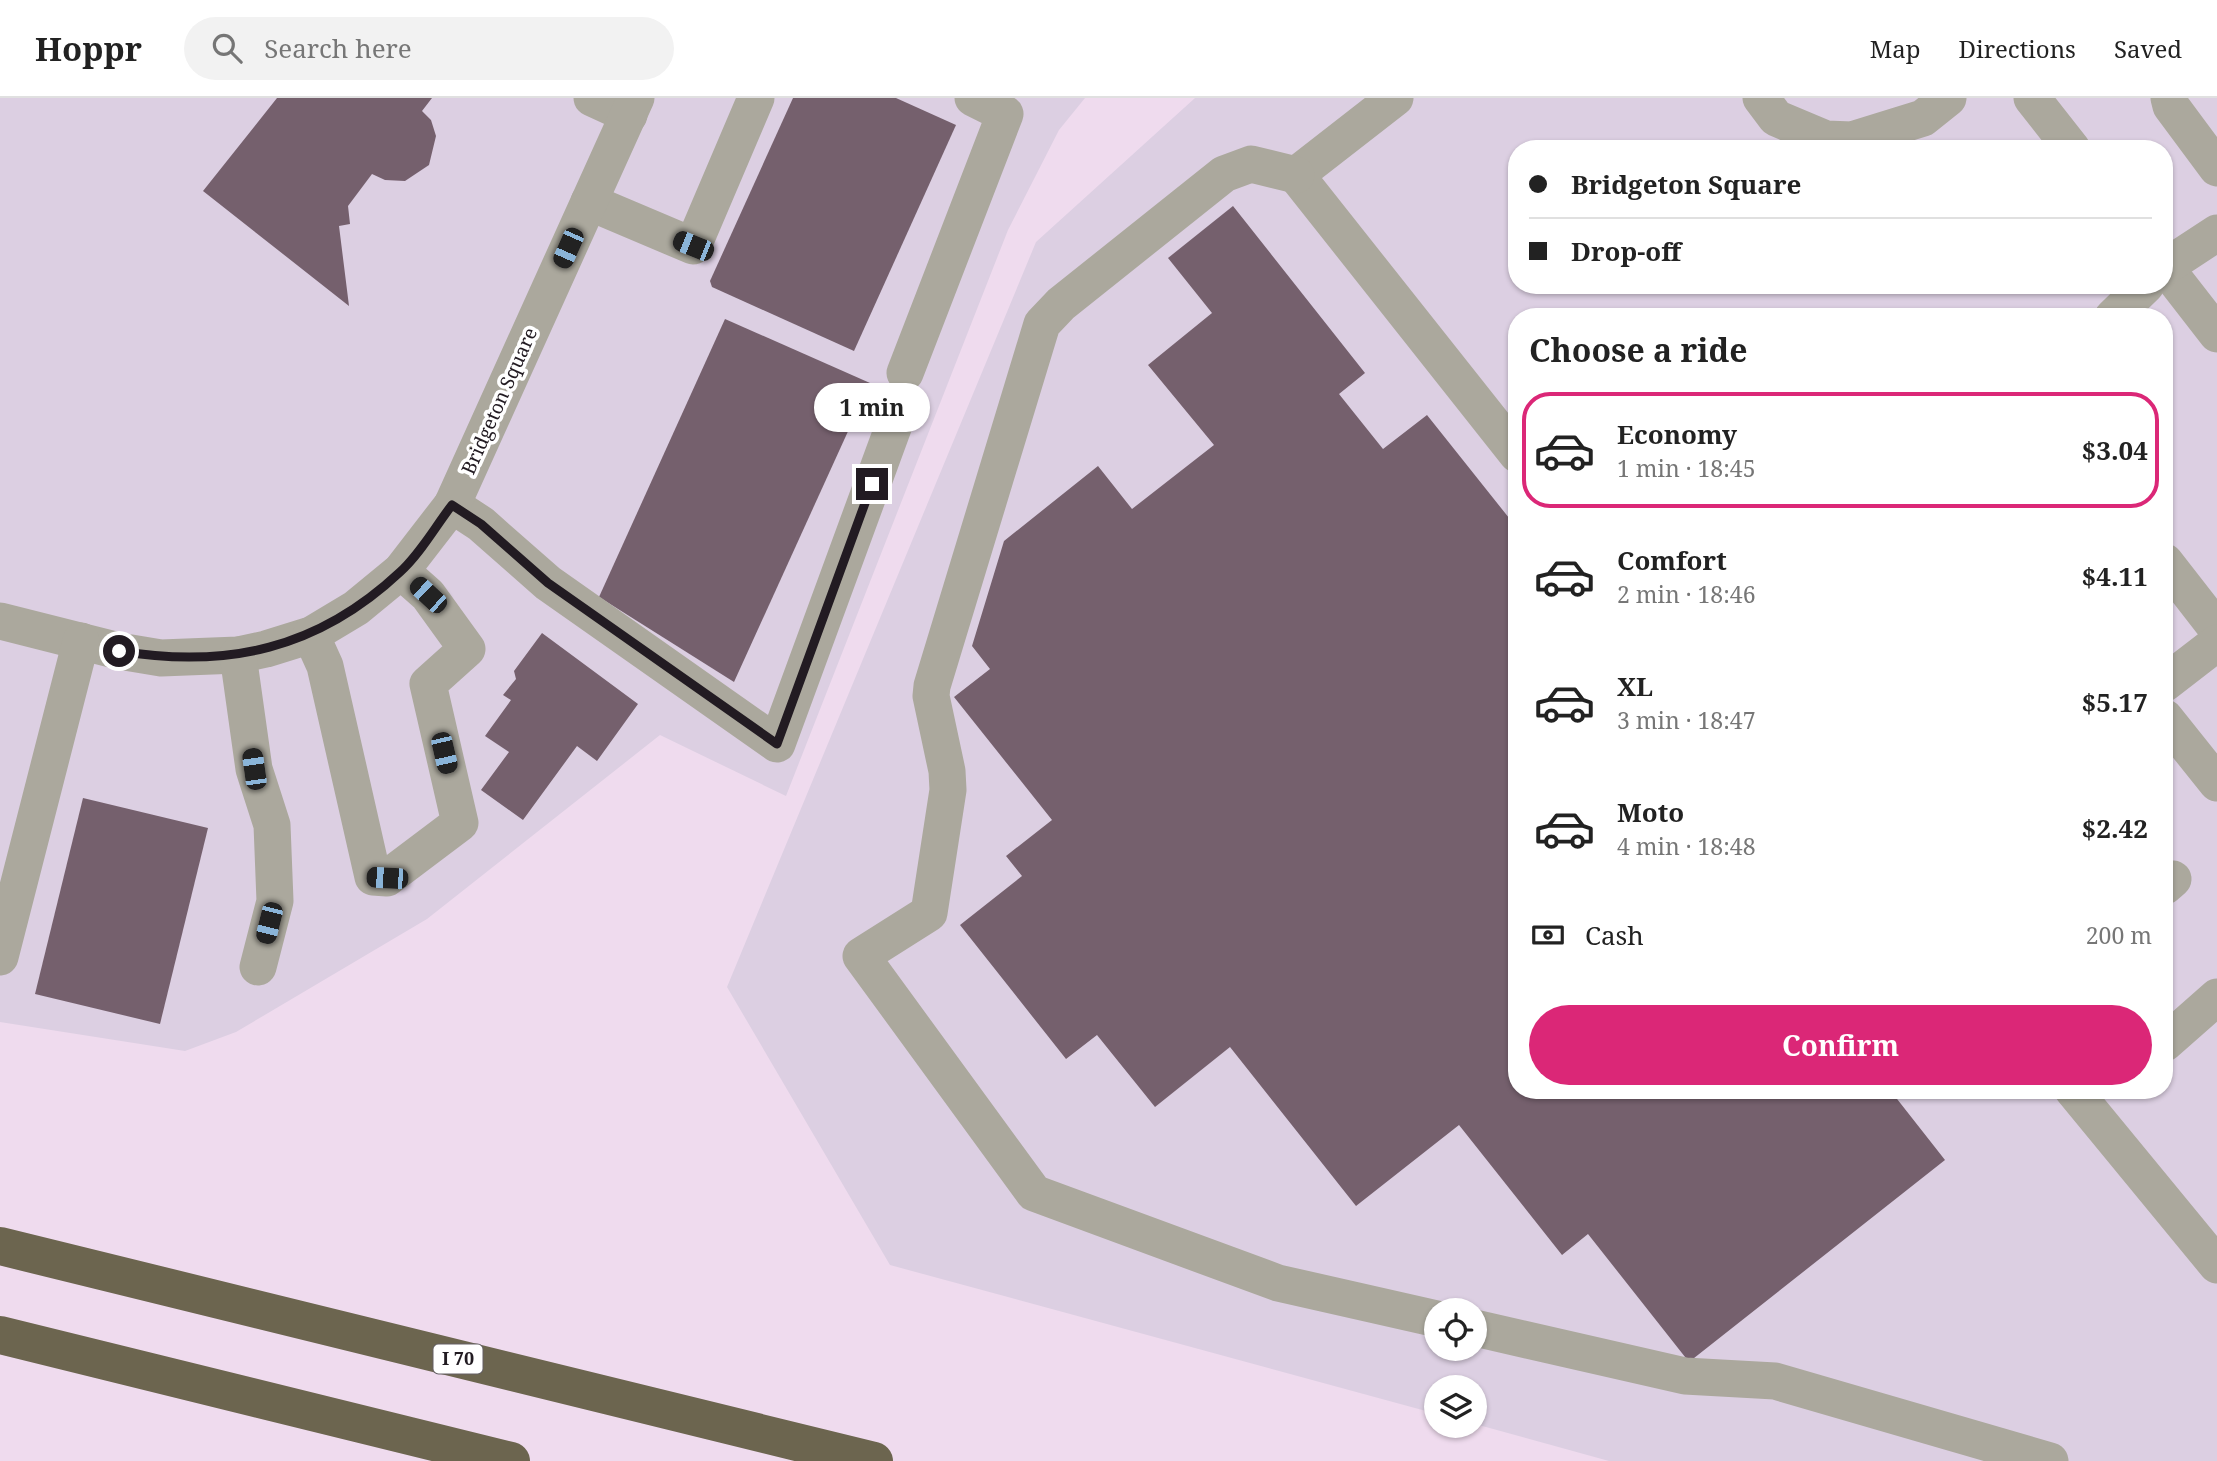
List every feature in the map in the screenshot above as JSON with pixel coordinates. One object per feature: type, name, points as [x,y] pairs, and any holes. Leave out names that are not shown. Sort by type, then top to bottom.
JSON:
[{"type":"highway","name":"I 70","points":[[0,1246],[874,1461]]},
{"type":"highway","points":[[0,1335],[511,1461]]},
{"type":"street","points":[[593,98],[632,106]]},
{"type":"street","points":[[589,202],[693,246],[756,98]]},
{"type":"street","points":[[452,505],[481,524],[548,583],[777,744],[903,389],[1005,114],[973,98]]},
{"type":"street","points":[[1296,175],[1395,98]]},
{"type":"street","points":[[1761,98],[1776,118],[1826,139],[1852,140],[1923,118],[1948,98]]},
{"type":"street","points":[[2032,98],[2065,140]]},
{"type":"street","points":[[2169,98],[2171,106],[2217,167]]},
{"type":"street","name":"Bridgeton Square","points":[[0,621],[161,658],[238,655],[266,649],[311,635],[356,608],[401,571],[452,505],[632,106]]},
{"type":"street","points":[[1424,1316],[1278,1283],[1034,1193],[861,956],[929,913],[948,790],[945,758],[931,696],[932,686],[1042,324],[1061,304],[1224,174],[1251,164],[1296,175],[1508,443]]},
{"type":"street","points":[[2173,262],[2217,233]]},
{"type":"street","points":[[2173,277],[2217,334]]},
{"type":"street","points":[[2122,308],[2137,294]]},
{"type":"street","points":[[311,635],[325,666],[373,877],[387,878],[460,823],[428,684],[467,649],[428,595],[401,571]]},
{"type":"street","points":[[2173,572],[2217,629]]},
{"type":"street","points":[[0,957],[81,641]]},
{"type":"street","points":[[2173,677],[2217,643]]},
{"type":"street","points":[[238,655],[254,769],[272,825],[275,901],[258,967]]},
{"type":"street","points":[[2173,728],[2217,783]]},
{"type":"street","points":[[2173,1036],[2217,997]]},
{"type":"street","points":[[2091,1099],[2217,1265]]},
{"type":"street","points":[[1487,1331],[1685,1376],[1775,1381],[2050,1461]]},
{"type":"shaded area","points":[[0,98],[1085,98],[1059,130],[1008,230],[786,796],[660,735],[427,919],[236,1032],[185,1051],[0,1022]]},
{"type":"shaded area","points":[[1195,98],[2217,98],[2217,1461],[1609,1461],[1487,1427],[1487,1375],[1424,1375],[1424,1410],[890,1265],[727,987],[1036,242]]},
{"type":"building","points":[[277,98],[432,98],[422,111],[431,120],[436,136],[429,165],[405,181],[385,180],[372,174],[348,206],[350,224],[339,226],[349,306],[203,191]]},
{"type":"building","points":[[793,98],[896,98],[956,125],[854,351],[712,287],[710,281]]},
{"type":"building","points":[[1233,206],[1365,373],[1339,394],[1383,449],[1427,415],[1508,517],[1508,1099],[1897,1099],[1945,1160],[1689,1362],[1588,1234],[1562,1255],[1459,1125],[1356,1206],[1230,1047],[1155,1107],[1097,1035],[1066,1059],[960,925],[1022,876],[1006,856],[1052,820],[954,697],[990,669],[972,646],[1004,541],[1098,466],[1132,509],[1214,445],[1148,365],[1212,313],[1168,258]]},
{"type":"building","points":[[725,319],[870,383],[734,682],[599,597]]},
{"type":"building","points":[[542,633],[638,704],[597,761],[577,746],[523,820],[481,790],[509,752],[485,736],[511,700],[503,695],[516,679],[514,671]]},
{"type":"building","points":[[83,798],[208,828],[160,1024],[35,994]]},
{"type":"route","points":[[119,651],[161,658],[238,655],[311,635],[356,608],[401,571],[452,505],[481,524],[548,583],[777,744],[872,484]]}]
